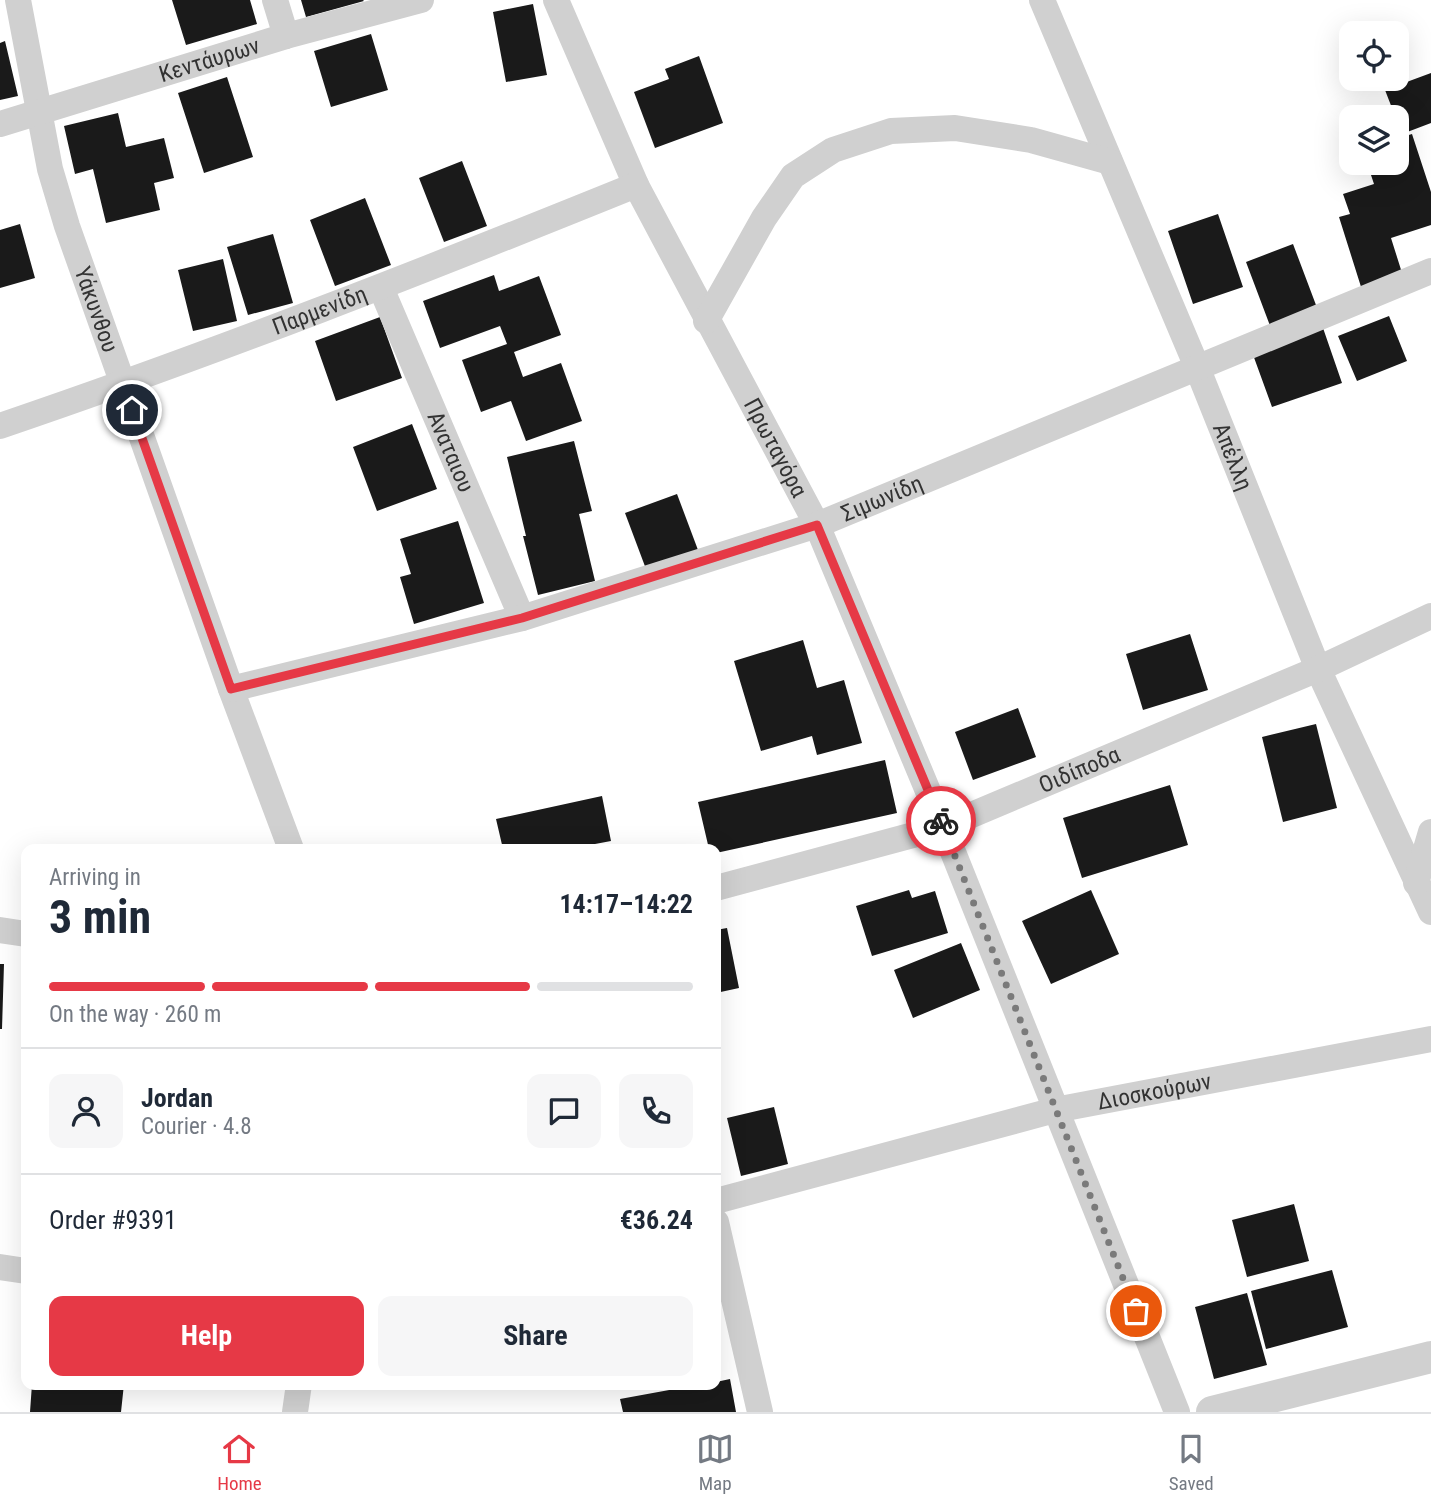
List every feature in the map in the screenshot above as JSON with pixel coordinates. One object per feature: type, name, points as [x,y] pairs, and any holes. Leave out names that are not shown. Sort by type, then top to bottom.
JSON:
[{"type":"street","name":"Υάκυνθου","points":[[18,0],[50,169],[67,226],[231,689],[289,844]]},
{"type":"street","points":[[275,0],[286,36]]},
{"type":"street","name":"Κεντάυρων","points":[[0,124],[286,36],[421,0]]},
{"type":"street","name":"Πρωταγόρα","points":[[556,0],[636,185],[706,321],[817,525],[943,827],[1177,1412]]},
{"type":"street","name":"Απέλλη","points":[[1044,1],[1197,367],[1318,669],[1431,912]]},
{"type":"street","points":[[706,321],[764,218],[793,176],[833,150],[891,131],[956,128],[1031,140],[1110,162]]},
{"type":"street","name":"Παρμενίδη","points":[[0,426],[123,384],[381,288],[636,185]]},
{"type":"street","name":"Σιμωνίδη","points":[[231,689],[522,618],[817,525],[1431,271]]},
{"type":"street","name":"Αναταιου","points":[[381,288],[522,618]]},
{"type":"street","name":"Οιδίποδα","points":[[721,887],[943,827],[1318,669],[1431,616]]},
{"type":"street","points":[[1416,883],[1431,832]]},
{"type":"street","points":[[0,930],[21,933]]},
{"type":"street","name":"Διοσκούρων","points":[[721,1200],[1055,1110],[1431,1040]]},
{"type":"street","points":[[721,1244],[760,1412]]},
{"type":"street","points":[[0,1267],[21,1270]]},
{"type":"street","points":[[1212,1412],[1431,1357]]},
{"type":"street","points":[[295,1412],[298,1390]]},
{"type":"building","points":[[172,0],[250,0],[257,24],[186,45]]},
{"type":"building","points":[[301,0],[363,0],[364,1],[306,17]]},
{"type":"building","points":[[533,4],[547,75],[506,82],[493,12]]},
{"type":"building","points":[[371,34],[388,90],[331,107],[314,51]]},
{"type":"building","points":[[5,41],[18,96],[0,100],[0,43]]},
{"type":"building","points":[[699,56],[723,123],[655,148],[634,92],[669,79],[665,69]]},
{"type":"building","points":[[1431,73],[1431,123],[1409,131],[1409,105],[1391,105],[1385,91],[1409,91],[1409,81]]},
{"type":"building","points":[[227,77],[253,157],[204,173],[178,93]]},
{"type":"building","points":[[118,113],[126,147],[164,138],[174,178],[154,183],[160,210],[106,223],[93,169],[75,174],[64,126]]},
{"type":"building","points":[[1412,134],[1431,192],[1431,225],[1391,238],[1403,276],[1362,290],[1339,217],[1350,214],[1343,194],[1374,184],[1371,175],[1409,175],[1409,135]]},
{"type":"building","points":[[462,161],[487,226],[444,242],[419,178]]},
{"type":"building","points":[[365,198],[391,265],[335,286],[310,220]]},
{"type":"building","points":[[1218,214],[1243,287],[1193,304],[1168,231]]},
{"type":"building","points":[[20,224],[35,278],[0,288],[0,230]]},
{"type":"building","points":[[273,234],[293,303],[248,315],[227,247]]},
{"type":"building","points":[[1293,244],[1319,313],[1272,331],[1246,262]]},
{"type":"building","points":[[223,259],[237,321],[193,331],[178,270]]},
{"type":"building","points":[[494,275],[499,291],[539,276],[561,335],[514,352],[523,377],[561,363],[582,421],[526,441],[511,401],[481,412],[462,360],[507,344],[500,326],[440,348],[423,301]]},
{"type":"building","points":[[1389,316],[1407,361],[1357,381],[1338,336]]},
{"type":"building","points":[[380,317],[402,378],[336,401],[315,341]]},
{"type":"building","points":[[1323,328],[1342,383],[1272,407],[1252,352]]},
{"type":"building","points":[[412,424],[437,489],[377,511],[353,447]]},
{"type":"building","points":[[574,441],[592,511],[579,514],[595,581],[538,595],[507,457]]},
{"type":"building","points":[[677,494],[701,558],[649,577],[625,513]]},
{"type":"building","points":[[458,521],[484,603],[414,624],[400,577],[411,574],[400,539]]},
{"type":"building","points":[[1190,634],[1208,690],[1143,710],[1126,654]]},
{"type":"building","points":[[803,640],[817,688],[844,680],[862,743],[817,755],[812,736],[761,751],[734,661]]},
{"type":"building","points":[[1018,708],[1036,757],[973,780],[955,732]]},
{"type":"building","points":[[1316,724],[1337,808],[1283,822],[1262,737]]},
{"type":"building","points":[[885,760],[897,813],[721,852],[721,844],[708,844],[698,802]]},
{"type":"building","points":[[1170,785],[1188,845],[1082,878],[1063,818]]},
{"type":"building","points":[[602,796],[611,841],[595,844],[502,844],[496,819]]},
{"type":"building","points":[[909,890],[912,898],[935,891],[948,933],[872,956],[856,906]]},
{"type":"building","points":[[1091,890],[1119,954],[1051,984],[1022,921]]},
{"type":"building","points":[[727,928],[739,988],[721,992],[721,929]]},
{"type":"building","points":[[961,943],[980,990],[913,1018],[894,970]]},
{"type":"building","points":[[0,964],[4,964],[2,1029],[0,1029]]},
{"type":"building","points":[[774,1107],[788,1164],[741,1176],[727,1118]]},
{"type":"building","points":[[1294,1204],[1309,1261],[1247,1277],[1232,1220]]},
{"type":"building","points":[[1332,1270],[1348,1327],[1266,1349],[1251,1291]]},
{"type":"building","points":[[1247,1293],[1267,1365],[1214,1379],[1195,1307]]},
{"type":"building","points":[[730,1379],[736,1412],[623,1412],[620,1399],[669,1390],[721,1390],[721,1381]]},
{"type":"building","points":[[32,1390],[123,1390],[121,1412],[30,1412]]},
{"type":"way so far","points":[[941,821],[1136,1311]]},
{"type":"route","points":[[132,410],[231,689],[522,618],[817,525],[941,821]]}]
